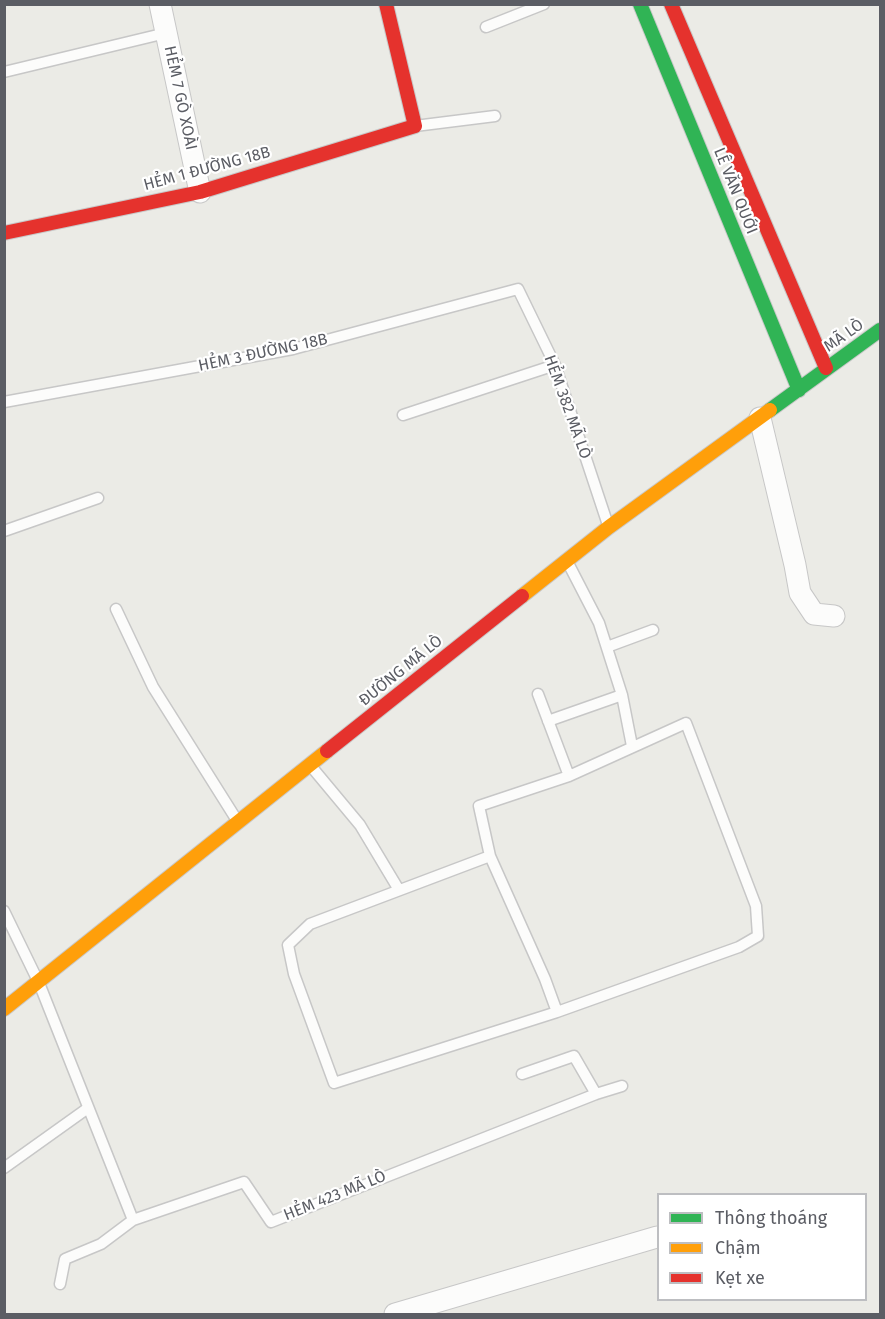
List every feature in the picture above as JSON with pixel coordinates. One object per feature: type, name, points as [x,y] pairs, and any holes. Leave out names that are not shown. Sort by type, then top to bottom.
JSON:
[{"type":"main road","points":[[386,4],[415,126]]},
{"type":"main road","name":"LÊ VĂN QUỚI","points":[[640,4],[799,390]]},
{"type":"main road","name":"LÊ VĂN QUỚI","points":[[671,4],[826,369]]},
{"type":"main road","name":"HẺM 1 ĐƯỜNG 18B","points":[[4,233],[200,192],[415,126]]},
{"type":"main road","name":"MÃ LÒ","points":[[826,369],[880,330]]},
{"type":"main road","name":"ĐƯỜNG MÃ LÒ","points":[[4,1009],[609,528],[826,369]]},
{"type":"street","name":"HẺM 7 GÒ XOÀI","points":[[160,4],[200,192]]},
{"type":"street","points":[[760,418],[800,593],[814,614],[834,616]]},
{"type":"street","points":[[395,1314],[657,1237]]},
{"type":"lane","points":[[486,27],[544,4]]},
{"type":"lane","points":[[4,72],[166,33]]},
{"type":"lane","points":[[415,126],[495,116]]},
{"type":"lane","name":"HẺM 382 MÃ LÒ","points":[[518,289],[555,365],[609,528]]},
{"type":"lane","name":"HẺM 3 ĐƯỜNG 18B","points":[[4,402],[293,349],[518,289]]},
{"type":"lane","points":[[403,414],[555,365]]},
{"type":"lane","points":[[4,531],[98,498]]},
{"type":"lane","points":[[567,561],[600,623],[622,695],[632,746]]},
{"type":"lane","points":[[116,609],[163,705],[238,823]]},
{"type":"lane","points":[[607,647],[654,630]]},
{"type":"lane","points":[[538,694],[568,776]]},
{"type":"lane","points":[[548,721],[622,695]]},
{"type":"lane","points":[[490,856],[310,924],[288,945],[294,974],[334,1083],[557,1012],[739,947],[758,936],[756,906],[686,723],[568,776],[479,806],[490,856],[545,979],[557,1012]]},
{"type":"lane","points":[[310,765],[360,825],[399,890]]},
{"type":"lane","points":[[4,910],[39,983],[133,1220],[100,1244],[65,1259],[60,1284]]},
{"type":"lane","points":[[522,1074],[574,1056],[596,1094]]},
{"type":"lane","name":"HẺM 423 MÃ LÒ","points":[[133,1220],[244,1182],[271,1222],[596,1094],[622,1086]]},
{"type":"lane","points":[[4,1168],[88,1108]]},
{"type":"traffic: fast","points":[[640,4],[799,390]]},
{"type":"traffic: fast","points":[[770,410],[880,330]]},
{"type":"traffic: slow","points":[[522,596],[609,527],[770,410]]},
{"type":"traffic: slow","points":[[4,1009],[327,751]]},
{"type":"traffic: jam","points":[[4,233],[200,192],[415,126],[386,4]]},
{"type":"traffic: jam","points":[[671,4],[826,368]]},
{"type":"traffic: jam","points":[[327,751],[522,596]]}]
